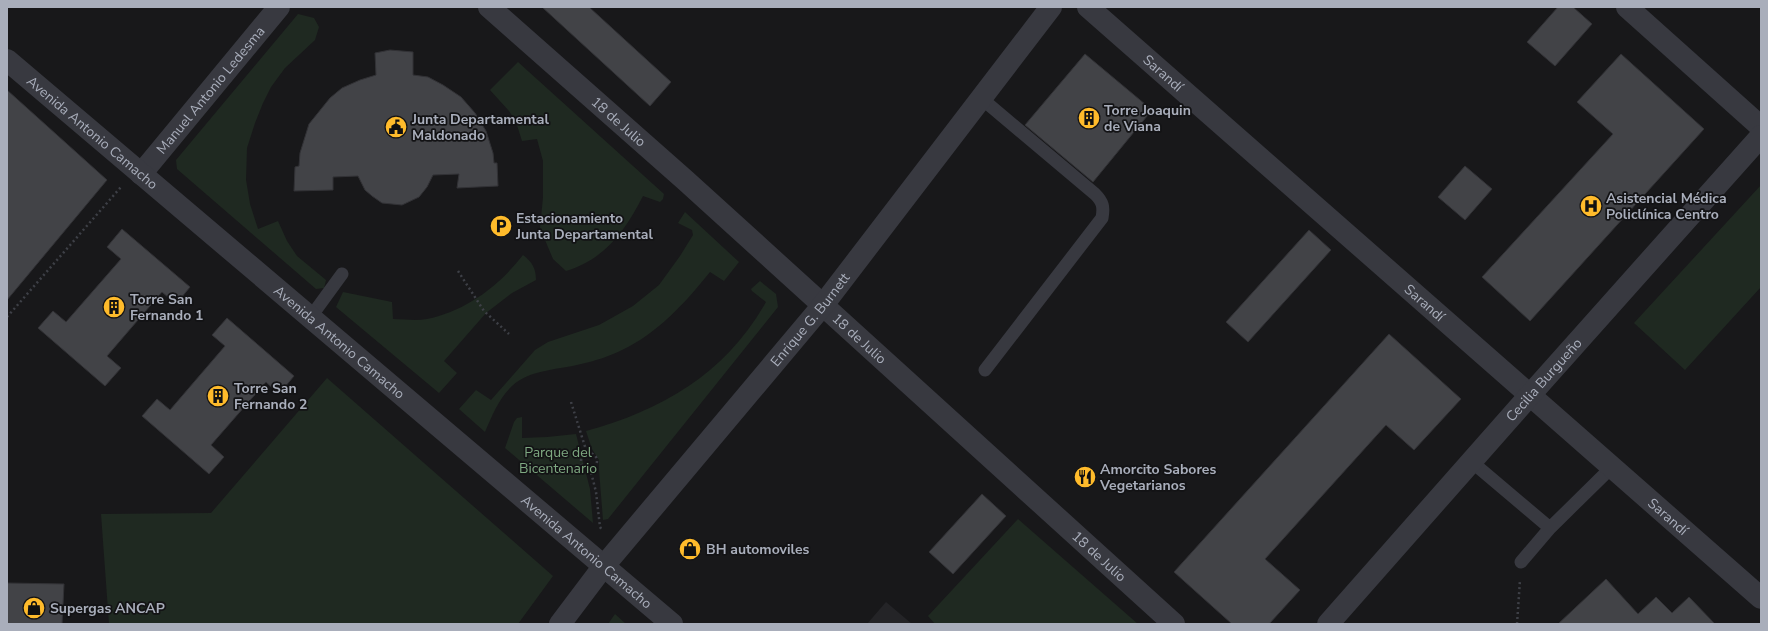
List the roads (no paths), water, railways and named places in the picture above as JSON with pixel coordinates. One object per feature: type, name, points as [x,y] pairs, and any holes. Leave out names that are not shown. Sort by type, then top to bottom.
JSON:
[{"type":"street","name":"Manuel Antonio Ledesma","points":[[141,174],[279,7]]},
{"type":"street","name":"18 de Julio","points":[[489,7],[685,180],[1174,624]]},
{"type":"street","name":"Enrique G. Burnett","points":[[560,624],[603,567],[823,305],[1051,7]]},
{"type":"street","name":"Sarandí","points":[[1088,7],[1761,598]]},
{"type":"street","points":[[1627,7],[1761,127]]},
{"type":"street","name":"Avenida Antonio Camacho","points":[[7,60],[672,624]]},
{"type":"street","name":"Cecilia Burgueño","points":[[1328,624],[1761,136]]},
{"type":"lane","points":[[981,98],[1095,194],[1102,201],[1104,210],[1102,218],[985,370]]},
{"type":"lane","points":[[310,318],[342,274]]},
{"type":"lane","points":[[1472,462],[1550,528]]},
{"type":"lane","points":[[1521,562],[1550,528],[1612,467]]},
{"type":"place","name":"Torre Joaquin de Viana","points":[[1089,118]]},
{"type":"place","name":"Junta Departamental Maldonado","points":[[396,127]]},
{"type":"place","name":"Asistencial Médica Policlínica Centro","points":[[1591,206]]},
{"type":"place","name":"Estacionamiento Junta Departamental","points":[[501,226]]},
{"type":"place","name":"Torre San Fernando 1","points":[[114,307]]},
{"type":"place","name":"Torre San Fernando 2","points":[[218,396]]},
{"type":"place","name":"Amorcito Sabores Vegetarianos","points":[[1085,477]]},
{"type":"place","name":"BH automoviles","points":[[690,549]]},
{"type":"place","name":"Supergas ANCAP","points":[[34,608]]},
{"type":"park label","name":"Parque del Bicentenario","points":[[558,460]]}]
